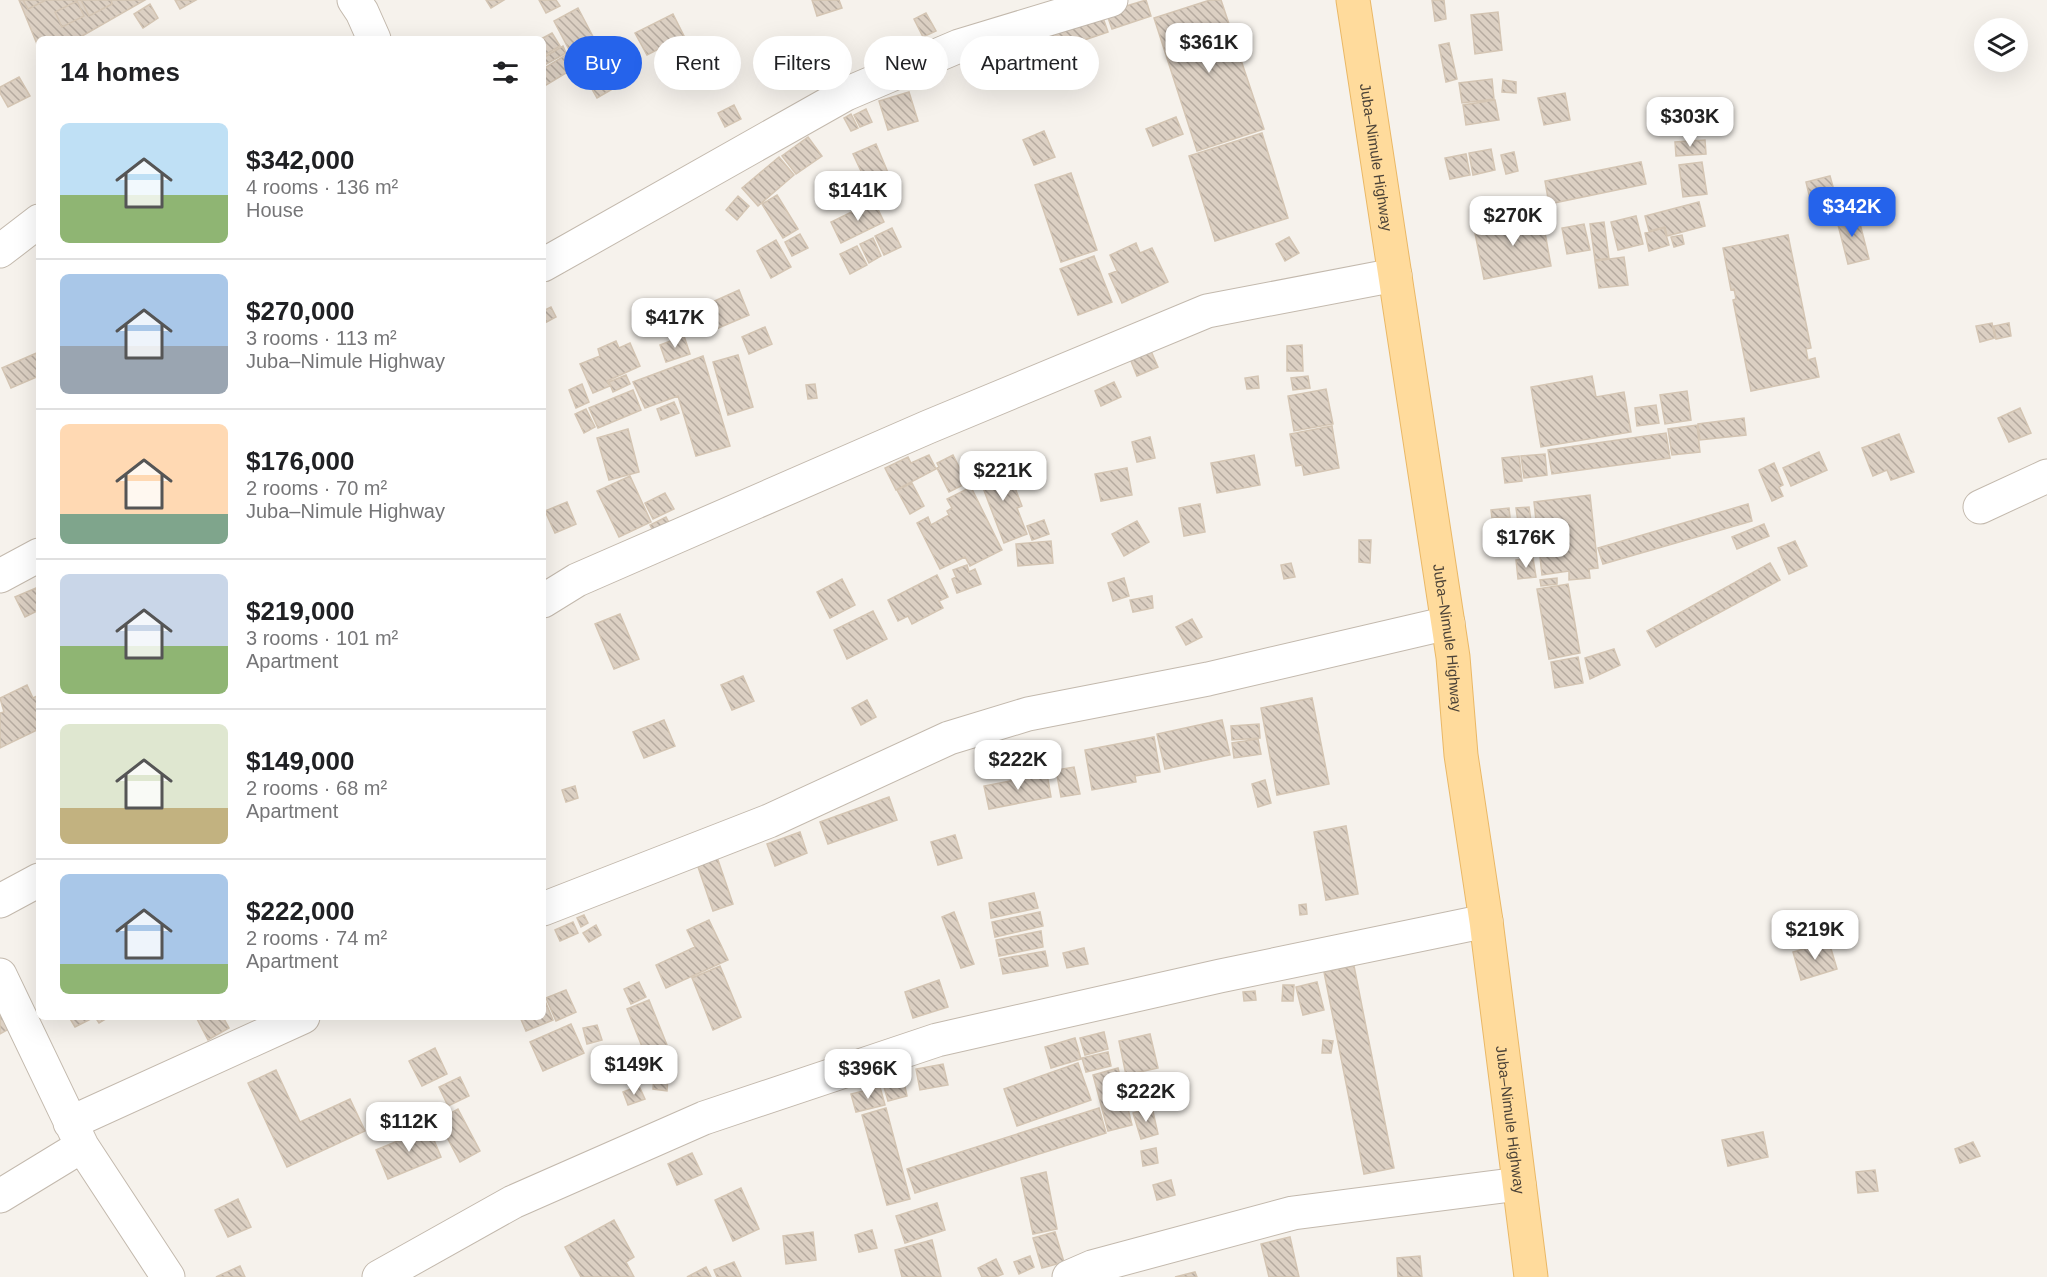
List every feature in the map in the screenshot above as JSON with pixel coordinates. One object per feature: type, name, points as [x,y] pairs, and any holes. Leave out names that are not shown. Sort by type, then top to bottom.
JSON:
[{"type":"main road","name":"Juba–Nimule Highway","points":[[1353,0],[1453,657],[1461,755],[1486,921],[1532,1277]]},
{"type":"street","points":[[354,0],[373,36]]},
{"type":"street","points":[[546,263],[846,94],[959,46],[1111,0]]},
{"type":"street","points":[[0,251],[36,223]]},
{"type":"street","points":[[546,599],[577,580],[928,428],[1207,311],[1395,274]]},
{"type":"street","points":[[1980,507],[2047,476]]},
{"type":"street","points":[[0,576],[36,557]]},
{"type":"street","points":[[546,908],[769,821],[949,738],[1028,714],[1208,679],[1448,623]]},
{"type":"street","points":[[0,901],[36,882]]},
{"type":"street","points":[[379,1277],[513,1202],[704,1118],[937,1040],[1220,976],[1486,921]]},
{"type":"street","points":[[0,975],[76,1134],[168,1277]]},
{"type":"street","points":[[0,1196],[76,1134],[297,1020]]},
{"type":"street","points":[[1069,1277],[1092,1267],[1293,1213],[1519,1184]]},
{"type":"building","points":[[19,0],[145,0],[82,36],[36,36],[36,42]]},
{"type":"building","points":[[23,0],[46,0],[28,9]]},
{"type":"building","points":[[81,0],[111,0],[112,4],[89,16]]},
{"type":"building","points":[[175,0],[196,0],[180,9]]},
{"type":"building","points":[[486,0],[504,0],[491,8]]},
{"type":"building","points":[[539,0],[556,0],[560,6],[546,13]]},
{"type":"building","points":[[812,0],[839,0],[842,8],[817,16]]},
{"type":"building","points":[[1146,0],[1151,16],[1112,29],[1106,12]]},
{"type":"building","points":[[1210,0],[1221,0],[1264,129],[1197,151],[1154,18]]},
{"type":"building","points":[[1432,0],[1444,0],[1446,19],[1435,21]]},
{"type":"building","points":[[77,1],[84,16],[62,27],[55,12]]},
{"type":"building","points":[[150,4],[158,18],[143,28],[134,14]]},
{"type":"building","points":[[578,8],[593,36],[564,36],[564,40],[554,21]]},
{"type":"building","points":[[1101,12],[1108,32],[1096,36],[1048,36],[1046,31]]},
{"type":"building","points":[[1498,12],[1502,50],[1475,54],[1471,15]]},
{"type":"building","points":[[926,13],[936,31],[922,36],[914,19]]},
{"type":"building","points":[[673,14],[684,36],[654,36],[654,51],[647,55],[642,46],[642,36],[637,36],[635,33]]},
{"type":"building","points":[[552,33],[560,46],[546,54],[546,36]]},
{"type":"building","points":[[1449,43],[1457,79],[1446,82],[1439,45]]},
{"type":"building","points":[[563,46],[564,54],[546,64],[546,56]]},
{"type":"building","points":[[564,56],[564,74],[546,85],[546,67]]},
{"type":"building","points":[[19,77],[30,96],[8,107],[0,93],[0,87]]},
{"type":"building","points":[[1492,79],[1494,99],[1462,103],[1459,83]]},
{"type":"building","points":[[1503,80],[1516,82],[1516,93],[1502,92]]},
{"type":"building","points":[[592,90],[611,90],[597,98]]},
{"type":"building","points":[[909,92],[918,121],[888,130],[879,101]]},
{"type":"building","points":[[1565,93],[1570,120],[1544,125],[1538,98]]},
{"type":"building","points":[[1495,100],[1499,120],[1466,125],[1463,105]]},
{"type":"building","points":[[734,105],[741,119],[725,127],[718,113]]},
{"type":"building","points":[[866,109],[872,122],[860,127],[854,115]]},
{"type":"building","points":[[851,114],[858,128],[851,131],[844,118]]},
{"type":"building","points":[[1176,117],[1183,134],[1153,146],[1146,129]]},
{"type":"building","points":[[1044,131],[1055,157],[1034,165],[1023,140]]},
{"type":"building","points":[[1262,133],[1288,218],[1215,241],[1189,156]]},
{"type":"building","points":[[808,137],[822,156],[796,174],[782,156]]},
{"type":"building","points":[[1705,140],[1706,154],[1676,156],[1675,142]]},
{"type":"building","points":[[876,144],[889,175],[867,184],[853,154]]},
{"type":"building","points":[[1491,149],[1495,170],[1473,175],[1469,153]]},
{"type":"building","points":[[1514,152],[1518,171],[1506,174],[1501,155]]},
{"type":"building","points":[[1466,154],[1470,175],[1450,179],[1445,158]]},
{"type":"building","points":[[779,157],[794,175],[758,206],[742,188]]},
{"type":"building","points":[[1641,162],[1646,184],[1549,204],[1545,181]]},
{"type":"building","points":[[1702,162],[1707,194],[1683,197],[1679,165]]},
{"type":"building","points":[[1071,173],[1097,250],[1061,262],[1035,185]]},
{"type":"building","points":[[1830,176],[1837,201],[1812,207],[1806,182]]},
{"type":"building","points":[[777,195],[798,229],[783,238],[762,204]]},
{"type":"building","points":[[738,196],[749,206],[737,220],[726,210]]},
{"type":"building","points":[[874,201],[884,222],[841,243],[831,222]]},
{"type":"building","points":[[1699,202],[1705,226],[1667,236],[1665,227],[1649,231],[1645,216]]},
{"type":"building","points":[[1857,212],[1869,259],[1848,264],[1836,217]]},
{"type":"building","points":[[1542,216],[1551,266],[1484,279],[1474,228]]},
{"type":"building","points":[[1636,216],[1643,244],[1618,250],[1611,222]]},
{"type":"building","points":[[1604,222],[1609,258],[1595,260],[1590,224]]},
{"type":"building","points":[[1584,224],[1590,250],[1567,254],[1562,228]]},
{"type":"building","points":[[892,228],[901,247],[884,255],[875,236]]},
{"type":"building","points":[[1664,228],[1669,245],[1649,251],[1645,233]]},
{"type":"building","points":[[800,234],[808,248],[792,256],[785,242]]},
{"type":"building","points":[[1682,235],[1684,244],[1674,247],[1671,237]]},
{"type":"building","points":[[1788,235],[1811,348],[1806,349],[1808,360],[1815,358],[1819,377],[1751,391],[1733,300],[1736,299],[1734,289],[1731,290],[1723,248]]},
{"type":"building","points":[[1289,237],[1299,253],[1285,261],[1276,244]]},
{"type":"building","points":[[873,238],[881,256],[869,263],[860,244]]},
{"type":"building","points":[[776,240],[791,267],[771,278],[757,251]]},
{"type":"building","points":[[1136,243],[1140,253],[1152,248],[1168,282],[1122,303],[1109,274],[1117,271],[1110,255]]},
{"type":"building","points":[[857,246],[867,265],[850,274],[840,254]]},
{"type":"building","points":[[1094,256],[1112,302],[1078,315],[1060,269]]},
{"type":"building","points":[[1624,257],[1628,285],[1599,288],[1595,261]]},
{"type":"building","points":[[739,290],[749,315],[709,332],[699,308]]},
{"type":"building","points":[[551,307],[556,317],[546,322],[546,310]]},
{"type":"building","points":[[697,309],[705,324],[688,333],[680,317]]},
{"type":"building","points":[[1992,323],[1995,338],[1980,342],[1976,326]]},
{"type":"building","points":[[2009,323],[2011,336],[1996,339],[1994,326]]},
{"type":"building","points":[[765,327],[772,344],[749,354],[742,337]]},
{"type":"building","points":[[684,336],[690,354],[666,362],[660,345]]},
{"type":"building","points":[[616,341],[619,348],[630,343],[640,366],[607,381],[610,386],[593,393],[580,364],[600,356],[598,349]]},
{"type":"building","points":[[1302,345],[1303,371],[1287,371],[1287,346]]},
{"type":"building","points":[[1151,351],[1158,367],[1137,376],[1131,361]]},
{"type":"building","points":[[36,353],[36,377],[11,388],[2,368]]},
{"type":"building","points":[[738,355],[753,407],[728,415],[713,362]]},
{"type":"building","points":[[703,356],[730,446],[696,456],[678,396],[645,408],[633,382]]},
{"type":"building","points":[[626,375],[630,384],[613,392],[609,382]]},
{"type":"building","points":[[1258,376],[1259,388],[1247,389],[1245,378]]},
{"type":"building","points":[[1308,376],[1310,388],[1293,390],[1291,378]]},
{"type":"building","points":[[1592,376],[1596,397],[1624,392],[1631,432],[1541,447],[1531,387]]},
{"type":"building","points":[[1114,382],[1121,397],[1101,406],[1095,391]]},
{"type":"building","points":[[582,384],[589,402],[576,408],[569,390]]},
{"type":"building","points":[[815,384],[817,398],[808,399],[806,385]]},
{"type":"building","points":[[1326,389],[1333,424],[1294,431],[1288,396]]},
{"type":"building","points":[[633,390],[641,410],[598,428],[589,408]]},
{"type":"building","points":[[1687,391],[1691,420],[1665,424],[1660,395]]},
{"type":"building","points":[[674,402],[679,413],[661,420],[657,409]]},
{"type":"building","points":[[1656,405],[1659,423],[1637,426],[1635,408]]},
{"type":"building","points":[[2020,408],[2031,433],[2009,442],[1998,418]]},
{"type":"building","points":[[586,409],[595,427],[584,433],[575,414]]},
{"type":"building","points":[[1744,418],[1746,435],[1700,440],[1698,424]]},
{"type":"building","points":[[1697,425],[1700,452],[1672,455],[1668,429]]},
{"type":"building","points":[[1332,426],[1339,468],[1304,475],[1302,465],[1296,466],[1290,434]]},
{"type":"building","points":[[628,429],[639,472],[609,480],[597,438]]},
{"type":"building","points":[[1666,433],[1670,458],[1552,474],[1548,450]]},
{"type":"building","points":[[1899,434],[1914,472],[1891,480],[1887,470],[1873,476],[1862,448]]},
{"type":"building","points":[[1150,437],[1155,458],[1137,462],[1132,442]]},
{"type":"building","points":[[1819,452],[1827,470],[1791,486],[1783,468]]},
{"type":"building","points":[[1545,454],[1547,475],[1524,478],[1521,456]]},
{"type":"building","points":[[929,455],[936,469],[896,490],[885,468],[908,457],[911,463]]},
{"type":"building","points":[[953,455],[967,483],[949,492],[937,468],[939,467],[937,463]]},
{"type":"building","points":[[1254,455],[1260,485],[1217,493],[1211,463]]},
{"type":"building","points":[[1519,456],[1522,481],[1505,483],[1502,458]]},
{"type":"building","points":[[1774,463],[1783,485],[1779,487],[1783,496],[1772,501],[1759,470]]},
{"type":"building","points":[[1000,464],[1005,477],[1010,475],[1022,506],[1017,508],[1027,534],[1004,543],[977,472]]},
{"type":"building","points":[[1127,468],[1132,495],[1101,501],[1095,474]]},
{"type":"building","points":[[630,476],[651,522],[619,537],[597,491]]},
{"type":"building","points":[[912,483],[924,506],[910,514],[897,490]]},
{"type":"building","points":[[971,487],[1002,550],[970,566],[965,557],[940,569],[917,523],[928,517],[931,525],[949,515],[947,511],[952,508],[947,499]]},
{"type":"building","points":[[665,493],[674,509],[653,519],[645,503]]},
{"type":"building","points":[[1590,495],[1598,568],[1589,569],[1590,578],[1569,580],[1569,571],[1542,575],[1534,502]]},
{"type":"building","points":[[567,502],[576,524],[555,533],[546,511]]},
{"type":"building","points":[[1200,504],[1205,532],[1184,536],[1179,508]]},
{"type":"building","points":[[1748,504],[1752,521],[1603,564],[1598,548]]},
{"type":"building","points":[[1529,507],[1533,535],[1520,536],[1516,508]]},
{"type":"building","points":[[1509,508],[1510,517],[1492,518],[1491,510]]},
{"type":"building","points":[[666,517],[672,528],[656,536],[650,525]]},
{"type":"building","points":[[1044,520],[1049,534],[1032,540],[1027,526]]},
{"type":"building","points":[[1137,521],[1149,542],[1124,556],[1112,534]]},
{"type":"building","points":[[1764,524],[1769,536],[1737,549],[1732,537]]},
{"type":"building","points":[[1359,540],[1371,540],[1370,563],[1359,562]]},
{"type":"building","points":[[1051,541],[1053,563],[1018,566],[1016,544]]},
{"type":"building","points":[[1795,541],[1807,566],[1789,574],[1778,548]]},
{"type":"building","points":[[1533,558],[1536,577],[1518,579],[1516,560]]},
{"type":"building","points":[[1291,563],[1295,577],[1284,579],[1281,565]]},
{"type":"building","points":[[1770,563],[1780,580],[1656,647],[1647,631]]},
{"type":"building","points":[[967,565],[969,572],[975,569],[981,584],[957,593],[952,579],[956,577],[953,570]]},
{"type":"building","points":[[937,575],[948,597],[939,601],[943,608],[912,624],[908,616],[898,621],[888,600]]},
{"type":"building","points":[[1124,578],[1129,596],[1113,601],[1108,583]]},
{"type":"building","points":[[1557,578],[1557,584],[1541,586],[1540,580]]},
{"type":"building","points":[[842,579],[855,605],[830,618],[817,592]]},
{"type":"building","points":[[1568,584],[1580,653],[1549,659],[1537,589]]},
{"type":"building","points":[[36,588],[36,612],[25,617],[15,597]]},
{"type":"building","points":[[1152,596],[1153,608],[1133,612],[1130,600]]},
{"type":"building","points":[[873,611],[887,639],[847,659],[834,630]]},
{"type":"building","points":[[620,614],[639,659],[614,669],[595,624]]},
{"type":"building","points":[[1192,619],[1202,637],[1186,645],[1176,627]]},
{"type":"building","points":[[1614,649],[1620,665],[1590,679],[1585,658]]},
{"type":"building","points":[[1578,657],[1583,683],[1555,688],[1551,662]]},
{"type":"building","points":[[743,676],[754,701],[732,710],[721,685]]},
{"type":"building","points":[[27,685],[33,698],[36,696],[36,730],[0,748],[0,713],[4,712],[0,698]]},
{"type":"building","points":[[1312,698],[1329,784],[1277,795],[1261,708]]},
{"type":"building","points":[[867,700],[876,717],[861,725],[852,708]]},
{"type":"building","points":[[664,720],[675,746],[644,758],[633,732]]},
{"type":"building","points":[[1222,720],[1230,755],[1165,769],[1157,734]]},
{"type":"building","points":[[1259,724],[1260,738],[1232,740],[1231,726]]},
{"type":"building","points":[[1154,737],[1160,772],[1135,776],[1136,782],[1092,790],[1085,750]]},
{"type":"building","points":[[1258,739],[1261,754],[1234,758],[1232,743]]},
{"type":"building","points":[[1074,767],[1080,794],[1061,797],[1056,770]]},
{"type":"building","points":[[1047,774],[1051,797],[989,809],[984,786]]},
{"type":"building","points":[[1265,780],[1271,803],[1258,807],[1252,784]]},
{"type":"building","points":[[575,786],[578,798],[566,802],[562,790]]},
{"type":"building","points":[[889,797],[897,820],[828,844],[820,822]]},
{"type":"building","points":[[1346,826],[1358,894],[1326,900],[1314,832]]},
{"type":"building","points":[[800,832],[807,853],[775,866],[767,844]]},
{"type":"building","points":[[955,835],[962,858],[938,865],[931,842]]},
{"type":"building","points":[[717,857],[733,904],[713,911],[697,864]]},
{"type":"building","points":[[1034,893],[1038,908],[991,918],[989,903]]},
{"type":"building","points":[[1306,904],[1307,914],[1300,915],[1299,905]]},
{"type":"building","points":[[954,912],[974,964],[961,968],[942,917]]},
{"type":"building","points":[[1040,912],[1043,926],[995,937],[992,922]]},
{"type":"building","points":[[584,915],[588,923],[581,927],[577,918]]},
{"type":"building","points":[[709,920],[728,960],[666,988],[656,965],[695,947],[687,930]]},
{"type":"building","points":[[573,922],[578,933],[560,941],[555,930]]},
{"type":"building","points":[[596,925],[601,935],[589,942],[583,933]]},
{"type":"building","points":[[1041,931],[1043,947],[999,956],[996,940]]},
{"type":"building","points":[[1829,942],[1837,969],[1801,980],[1793,952]]},
{"type":"building","points":[[1084,948],[1088,964],[1067,968],[1063,953]]},
{"type":"building","points":[[1045,951],[1048,966],[1003,974],[1000,959]]},
{"type":"building","points":[[720,966],[741,1017],[713,1030],[692,978]]},
{"type":"building","points":[[1354,966],[1394,1168],[1364,1174],[1324,972]]},
{"type":"building","points":[[939,980],[948,1007],[913,1018],[905,992]]},
{"type":"building","points":[[639,982],[646,997],[631,1004],[624,989]]},
{"type":"building","points":[[1317,982],[1324,1010],[1303,1015],[1296,987]]},
{"type":"building","points":[[1283,985],[1294,985],[1293,1001],[1282,1001]]},
{"type":"building","points":[[566,990],[576,1012],[556,1021],[546,998]]},
{"type":"building","points":[[1255,991],[1256,1000],[1244,1001],[1243,992]]},
{"type":"building","points":[[0,995],[18,1024],[0,1034]]},
{"type":"building","points":[[649,1000],[667,1045],[645,1054],[627,1009]]},
{"type":"building","points":[[546,1003],[553,1020],[526,1031],[521,1020],[546,1020]]},
{"type":"building","points":[[71,1020],[89,1020],[75,1027]]},
{"type":"building","points":[[198,1020],[225,1020],[229,1028],[208,1040]]},
{"type":"building","points":[[571,1024],[584,1053],[543,1071],[530,1042]]},
{"type":"building","points":[[597,1025],[602,1040],[587,1044],[583,1028]]},
{"type":"building","points":[[1104,1032],[1108,1049],[1085,1055],[1080,1038]]},
{"type":"building","points":[[1150,1034],[1158,1068],[1126,1075],[1119,1041]]},
{"type":"building","points":[[1075,1038],[1081,1059],[1051,1068],[1045,1047]]},
{"type":"building","points":[[1323,1040],[1333,1041],[1331,1053],[1322,1053]]},
{"type":"building","points":[[435,1048],[447,1074],[422,1086],[409,1061]]},
{"type":"building","points":[[1108,1052],[1111,1066],[1086,1072],[1082,1058]]},
{"type":"building","points":[[1078,1063],[1091,1100],[1017,1126],[1004,1089]]},
{"type":"building","points":[[943,1064],[948,1085],[920,1090],[916,1069]]},
{"type":"building","points":[[1118,1068],[1132,1125],[1108,1131],[1093,1075]]},
{"type":"building","points":[[276,1070],[300,1122],[350,1099],[365,1131],[287,1167],[248,1083]]},
{"type":"building","points":[[654,1075],[668,1077],[667,1091],[653,1089]]},
{"type":"building","points":[[460,1077],[469,1096],[448,1106],[439,1087]]},
{"type":"building","points":[[1142,1081],[1146,1096],[1133,1100],[1128,1086]]},
{"type":"building","points":[[904,1082],[907,1096],[888,1101],[884,1087]]},
{"type":"building","points":[[639,1086],[645,1099],[628,1105],[623,1092]]},
{"type":"building","points":[[880,1087],[885,1105],[856,1112],[851,1094]]},
{"type":"building","points":[[1152,1107],[1158,1134],[1141,1139],[1133,1113]]},
{"type":"building","points":[[886,1108],[910,1199],[887,1205],[862,1115]]},
{"type":"building","points":[[1099,1108],[1106,1133],[915,1193],[907,1169]]},
{"type":"building","points":[[458,1109],[480,1151],[460,1162],[438,1120]]},
{"type":"building","points":[[429,1128],[441,1157],[388,1179],[376,1150]]},
{"type":"building","points":[[1763,1132],[1768,1157],[1728,1166],[1722,1140]]},
{"type":"building","points":[[1973,1142],[1980,1156],[1960,1163],[1955,1149]]},
{"type":"building","points":[[1156,1148],[1158,1163],[1143,1166],[1141,1151]]},
{"type":"building","points":[[692,1153],[702,1174],[677,1185],[668,1164]]},
{"type":"building","points":[[1875,1170],[1878,1191],[1858,1193],[1856,1172]]},
{"type":"building","points":[[1046,1172],[1057,1229],[1033,1234],[1021,1178]]},
{"type":"building","points":[[1171,1180],[1175,1195],[1157,1200],[1153,1185]]},
{"type":"building","points":[[741,1188],[759,1229],[733,1241],[715,1200]]},
{"type":"building","points":[[238,1199],[251,1227],[228,1237],[215,1210]]},
{"type":"building","points":[[937,1203],[945,1230],[905,1243],[896,1216]]},
{"type":"building","points":[[614,1220],[634,1257],[626,1262],[634,1277],[581,1277],[565,1247]]},
{"type":"building","points":[[872,1230],[877,1248],[859,1252],[855,1235]]},
{"type":"building","points":[[813,1232],[816,1260],[786,1264],[783,1236]]},
{"type":"building","points":[[1055,1232],[1064,1262],[1042,1268],[1033,1238]]},
{"type":"building","points":[[1290,1237],[1299,1277],[1269,1277],[1261,1244]]},
{"type":"building","points":[[932,1240],[941,1277],[902,1277],[895,1250]]},
{"type":"building","points":[[1030,1256],[1034,1267],[1019,1274],[1014,1262]]},
{"type":"building","points":[[1420,1256],[1422,1277],[1398,1277],[1397,1258]]},
{"type":"building","points":[[996,1259],[1003,1274],[996,1277],[982,1277],[978,1268]]},
{"type":"building","points":[[734,1262],[741,1277],[717,1277],[714,1270]]},
{"type":"building","points":[[240,1266],[245,1277],[216,1277]]},
{"type":"building","points":[[706,1267],[711,1277],[687,1277]]},
{"type":"building","points":[[1195,1272],[1197,1277],[1175,1277]]}]
